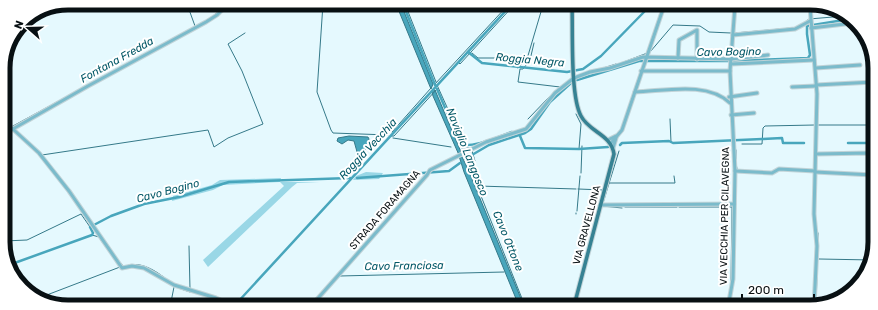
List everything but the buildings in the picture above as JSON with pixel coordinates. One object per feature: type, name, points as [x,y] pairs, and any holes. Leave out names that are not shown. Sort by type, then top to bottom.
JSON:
[{"type":"main road","name":"VIA GRAVELLONA","points":[[572,10],[574,78],[577,107],[581,116],[591,128],[607,139],[613,148],[613,162],[600,205],[576,300]]},
{"type":"street","points":[[10,130],[206,22],[222,10]]},
{"type":"street","name":"VIA GRAVELLONA","points":[[613,148],[635,92],[663,10]]},
{"type":"street","name":"VIA VECCHIA PER CILAVEGNA","points":[[729,300],[733,279],[735,171],[730,103],[730,71],[735,10]]},
{"type":"street","points":[[810,10],[816,68],[817,99],[814,214],[817,246],[814,300]]},
{"type":"street","points":[[733,35],[795,29],[811,23],[847,23]]},
{"type":"street","points":[[678,58],[679,40],[697,30],[697,59]]},
{"type":"street","points":[[574,78],[646,56],[731,59],[768,55]]},
{"type":"street","points":[[731,64],[814,60]]},
{"type":"street","points":[[816,68],[860,65]]},
{"type":"street","points":[[641,71],[730,71]]},
{"type":"street","name":"STRADA FORAMAGNA","points":[[316,300],[429,171],[486,142],[529,127],[550,99],[574,78]]},
{"type":"street","points":[[792,87],[868,82]]},
{"type":"street","points":[[635,92],[704,89],[724,96],[757,93]]},
{"type":"street","points":[[724,96],[730,91]]},
{"type":"street","points":[[724,96],[730,103]]},
{"type":"street","points":[[731,115],[754,113]]},
{"type":"street","points":[[10,125],[39,153],[69,191],[123,268],[132,266],[144,268],[174,285],[217,300]]},
{"type":"street","points":[[607,139],[618,135]]},
{"type":"street","name":"VIA GRAVELLONA","points":[[611,143],[618,135]]},
{"type":"street","points":[[816,154],[868,153]]},
{"type":"street","points":[[735,171],[772,173],[779,169],[868,175]]},
{"type":"street","points":[[600,205],[734,204]]},
{"type":"shaded area","points":[[398,10],[403,10],[433,84],[431,89]]},
{"type":"shaded area","points":[[435,90],[461,152],[459,155],[433,96],[432,92]]},
{"type":"shaded area","points":[[349,136],[368,137],[369,141],[361,159],[359,159],[354,141],[348,140],[342,144],[337,141],[338,138]]},
{"type":"shaded area","points":[[461,155],[468,169],[522,300],[517,300],[464,172],[459,156]]},
{"type":"shaded area","points":[[366,172],[383,173],[379,179],[353,180],[356,176]]},
{"type":"shaded area","points":[[281,178],[280,182],[223,185],[213,190],[172,201],[173,196],[212,185],[220,180]]},
{"type":"shaded area","points":[[280,182],[320,182],[297,183],[208,267],[203,260],[284,186]]},
{"type":"waterway","points":[[189,10],[195,26]]},
{"type":"waterway","name":"Fontana Fredda","points":[[213,16],[220,10]]},
{"type":"waterway","name":"Cavo Ottone","points":[[323,10],[317,92],[331,130],[333,133],[388,135]]},
{"type":"waterway","points":[[405,10],[435,85]]},
{"type":"waterway","points":[[407,10],[436,82]]},
{"type":"waterway","name":"Roggia Vecchia","points":[[435,84],[503,10]]},
{"type":"waterway","name":"Roggia Vecchia","points":[[240,300],[506,10]]},
{"type":"waterway","name":"Roggia Vecchia","points":[[459,63],[460,64],[509,10]]},
{"type":"waterway","points":[[518,68],[527,59],[542,10]]},
{"type":"waterway","name":"Roggia Negra","points":[[468,52],[482,63],[567,72],[583,69],[601,56],[644,12]]},
{"type":"waterway","points":[[805,22],[809,19],[837,17]]},
{"type":"waterway","name":"Fontana Fredda","points":[[13,126],[207,20]]},
{"type":"waterway","name":"Cavo Bogino","points":[[577,80],[639,61],[729,61],[808,58],[810,55],[807,26],[842,20]]},
{"type":"waterway","points":[[621,63],[650,52],[673,25],[700,26],[709,32],[731,33]]},
{"type":"waterway","points":[[735,33],[791,28]]},
{"type":"waterway","points":[[42,155],[208,130],[214,147],[228,138],[263,124],[242,71],[228,44],[245,33]]},
{"type":"waterway","points":[[534,43],[530,60],[523,69],[520,69],[518,82],[560,87]]},
{"type":"waterway","points":[[472,53],[478,58],[527,58]]},
{"type":"waterway","name":"Cavo Bogino","points":[[600,69],[616,64]]},
{"type":"waterway","points":[[555,91],[568,81]]},
{"type":"waterway","name":"Fontana Fredda","points":[[85,89],[96,83]]},
{"type":"waterway","name":"Cavo Bogino","points":[[465,159],[489,145],[525,133],[531,129],[550,102],[571,83]]},
{"type":"waterway","name":"Naviglio Langosco","points":[[437,85],[451,116],[451,122]]},
{"type":"waterway","name":"Roggia Vecchia","points":[[392,132],[431,88]]},
{"type":"waterway","name":"Roggia Vecchia","points":[[391,136],[394,136],[437,89]]},
{"type":"waterway","name":"Naviglio Langosco","points":[[437,89],[461,145],[473,145],[512,132]]},
{"type":"waterway","points":[[528,119],[553,93]]},
{"type":"waterway","points":[[576,114],[581,124],[579,149]]},
{"type":"waterway","points":[[670,119],[671,142]]},
{"type":"waterway","points":[[742,144],[762,144],[763,128],[765,126],[815,125]]},
{"type":"waterway","points":[[818,125],[868,125]]},
{"type":"waterway","points":[[518,131],[525,148],[579,149],[608,147]]},
{"type":"waterway","name":"Cavo Ottone","points":[[393,138],[451,147]]},
{"type":"waterway","points":[[763,139],[782,138],[783,143],[804,143]]},
{"type":"waterway","points":[[620,145],[622,143],[669,141],[673,143],[762,139]]},
{"type":"waterway","points":[[848,143],[868,143]]},
{"type":"waterway","points":[[581,173],[582,146]]},
{"type":"waterway","name":"Cavo Ottone","points":[[462,148],[470,148]]},
{"type":"waterway","points":[[736,150],[736,159]]},
{"type":"waterway","name":"Cavo Ottone","points":[[472,151],[475,161],[469,166],[523,300]]},
{"type":"waterway","points":[[603,203],[619,151]]},
{"type":"waterway","name":"Cavo Bogino","points":[[357,178],[449,171],[460,163]]},
{"type":"waterway","points":[[736,163],[737,169]]},
{"type":"waterway","points":[[577,211],[580,176]]},
{"type":"waterway","points":[[609,183],[675,183],[674,176]]},
{"type":"waterway","name":"Cavo Bogino","points":[[14,263],[92,235],[93,233],[90,227],[111,216],[144,204],[179,197],[229,182],[350,178]]},
{"type":"waterway","name":"Naviglio Langosco","points":[[478,186],[576,189]]},
{"type":"waterway","points":[[578,189],[603,190]]},
{"type":"waterway","points":[[602,206],[622,208]]},
{"type":"waterway","points":[[625,207],[677,207]]},
{"type":"waterway","points":[[679,207],[732,207],[731,282]]},
{"type":"waterway","points":[[10,241],[27,240],[81,214],[90,227]]},
{"type":"waterway","points":[[817,271],[818,233]]},
{"type":"waterway","points":[[92,235],[99,237],[102,242]]},
{"type":"waterway","points":[[189,246],[190,289]]},
{"type":"waterway","points":[[819,259],[865,260]]},
{"type":"waterway","points":[[119,261],[124,267],[135,264],[145,266],[165,278]]},
{"type":"waterway","points":[[46,296],[120,267]]},
{"type":"waterway","name":"Cavo Franciosa","points":[[340,276],[504,272]]},
{"type":"waterway","points":[[816,300],[817,275]]},
{"type":"waterway","points":[[173,283],[181,286]]},
{"type":"waterway","points":[[171,300],[174,287]]},
{"type":"waterway","points":[[181,289],[190,292]]},
{"type":"waterway","name":"Cavo Franciosa","points":[[318,300],[324,293]]}]
